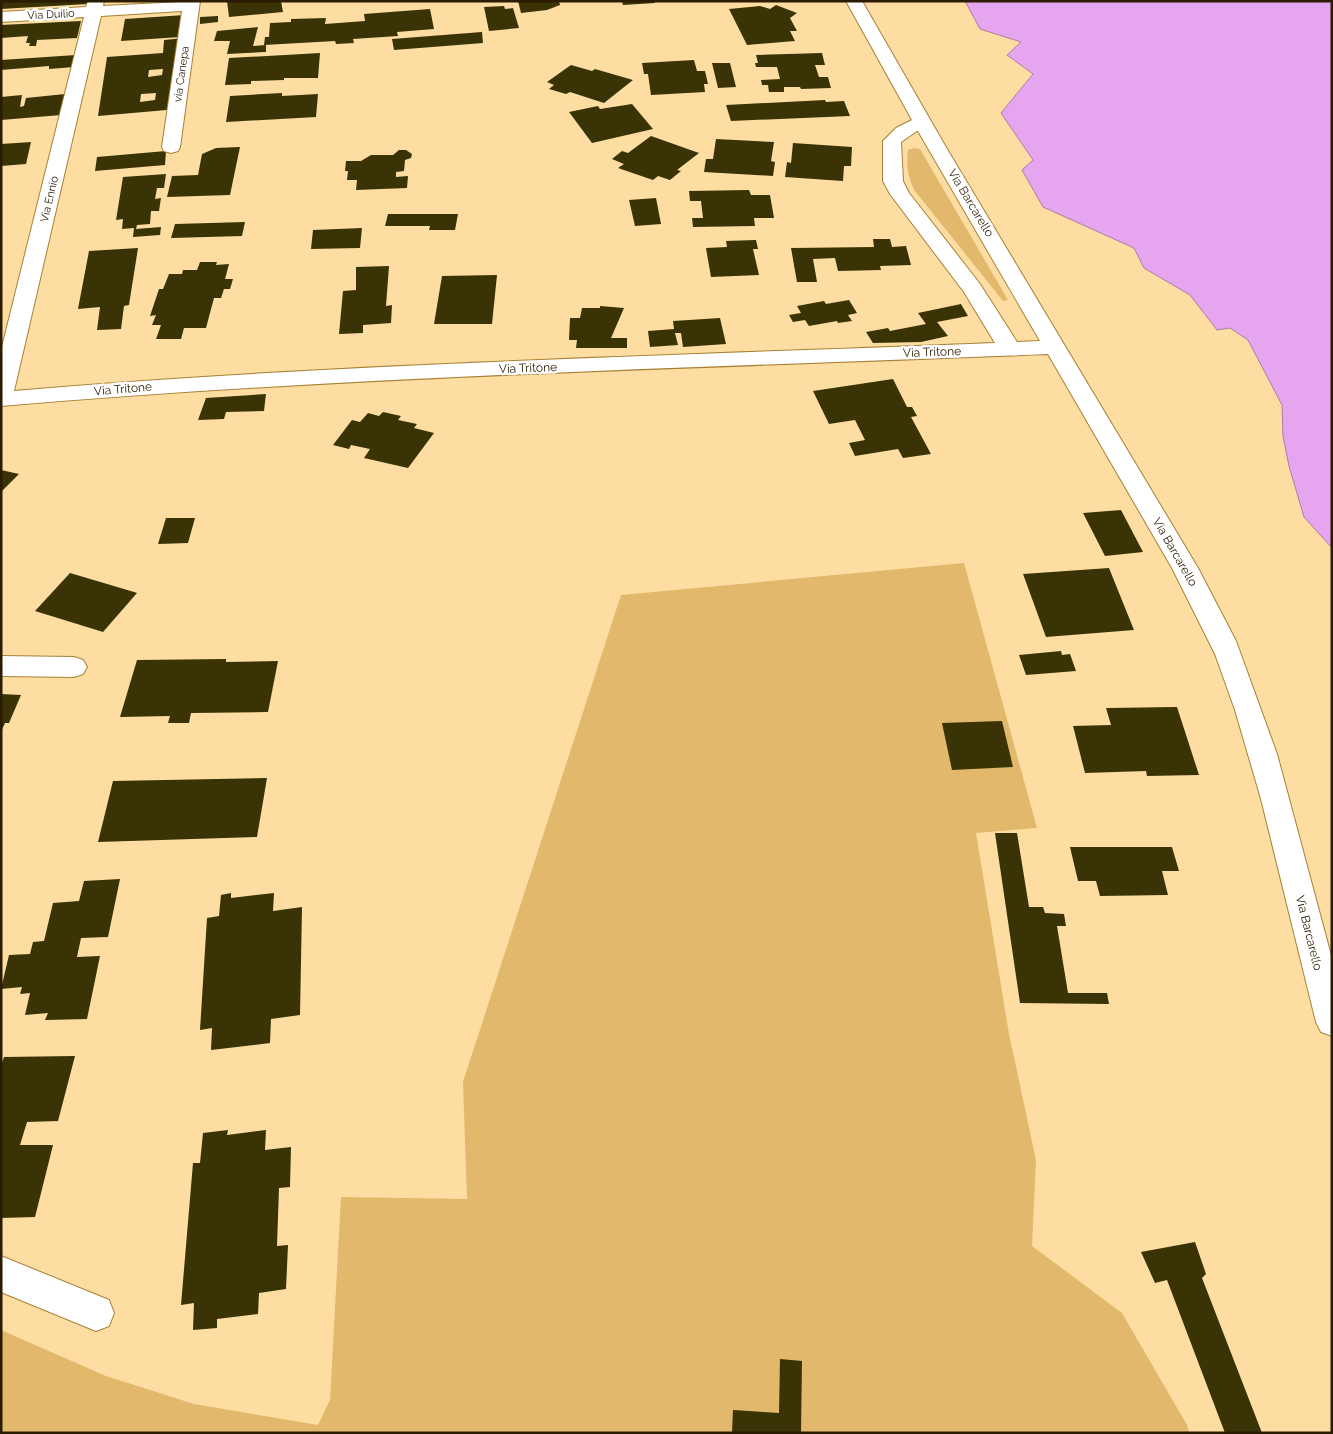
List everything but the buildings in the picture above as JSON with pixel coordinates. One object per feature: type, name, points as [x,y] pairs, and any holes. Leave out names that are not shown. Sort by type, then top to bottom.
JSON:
[{"type":"street","name":"Via Barcarello","points":[[854,1],[923,123],[1185,568],[1210,616],[1232,665],[1253,722],[1277,803],[1332,1022]]},
{"type":"street","name":"Via Duilio","points":[[1,17],[95,6],[191,3]]},
{"type":"street","name":"via Canepa","points":[[171,147],[191,3]]},
{"type":"street","name":"Via Ennio","points":[[1,398],[95,6]]},
{"type":"street","points":[[923,123],[901,131],[892,141],[894,181],[900,194],[983,302],[1010,350]]},
{"type":"street","name":"Via Tritone","points":[[1,398],[166,385],[281,379],[1055,347]]},
{"type":"street","points":[[1,666],[74,667]]},
{"type":"street","points":[[1,1274],[96,1313]]},
{"type":"shaded area","points":[[965,1],[1332,1],[1332,548],[1304,517],[1289,466],[1283,436],[1282,405],[1248,340],[1230,328],[1217,330],[1190,295],[1144,268],[1134,248],[1043,207],[1022,170],[1033,160],[1001,113],[1033,74],[1007,55],[1021,42],[980,29]]},
{"type":"shaded area","points":[[920,149],[1008,300],[1003,301],[915,191],[909,176],[907,161],[908,150]]},
{"type":"shaded area","points":[[964,563],[1037,828],[976,833],[1009,1034],[1036,1160],[1032,1246],[1122,1313],[1187,1425],[1189,1433],[1,1433],[1,1330],[106,1376],[194,1404],[318,1425],[330,1400],[341,1197],[467,1199],[463,1082],[621,595]]}]
